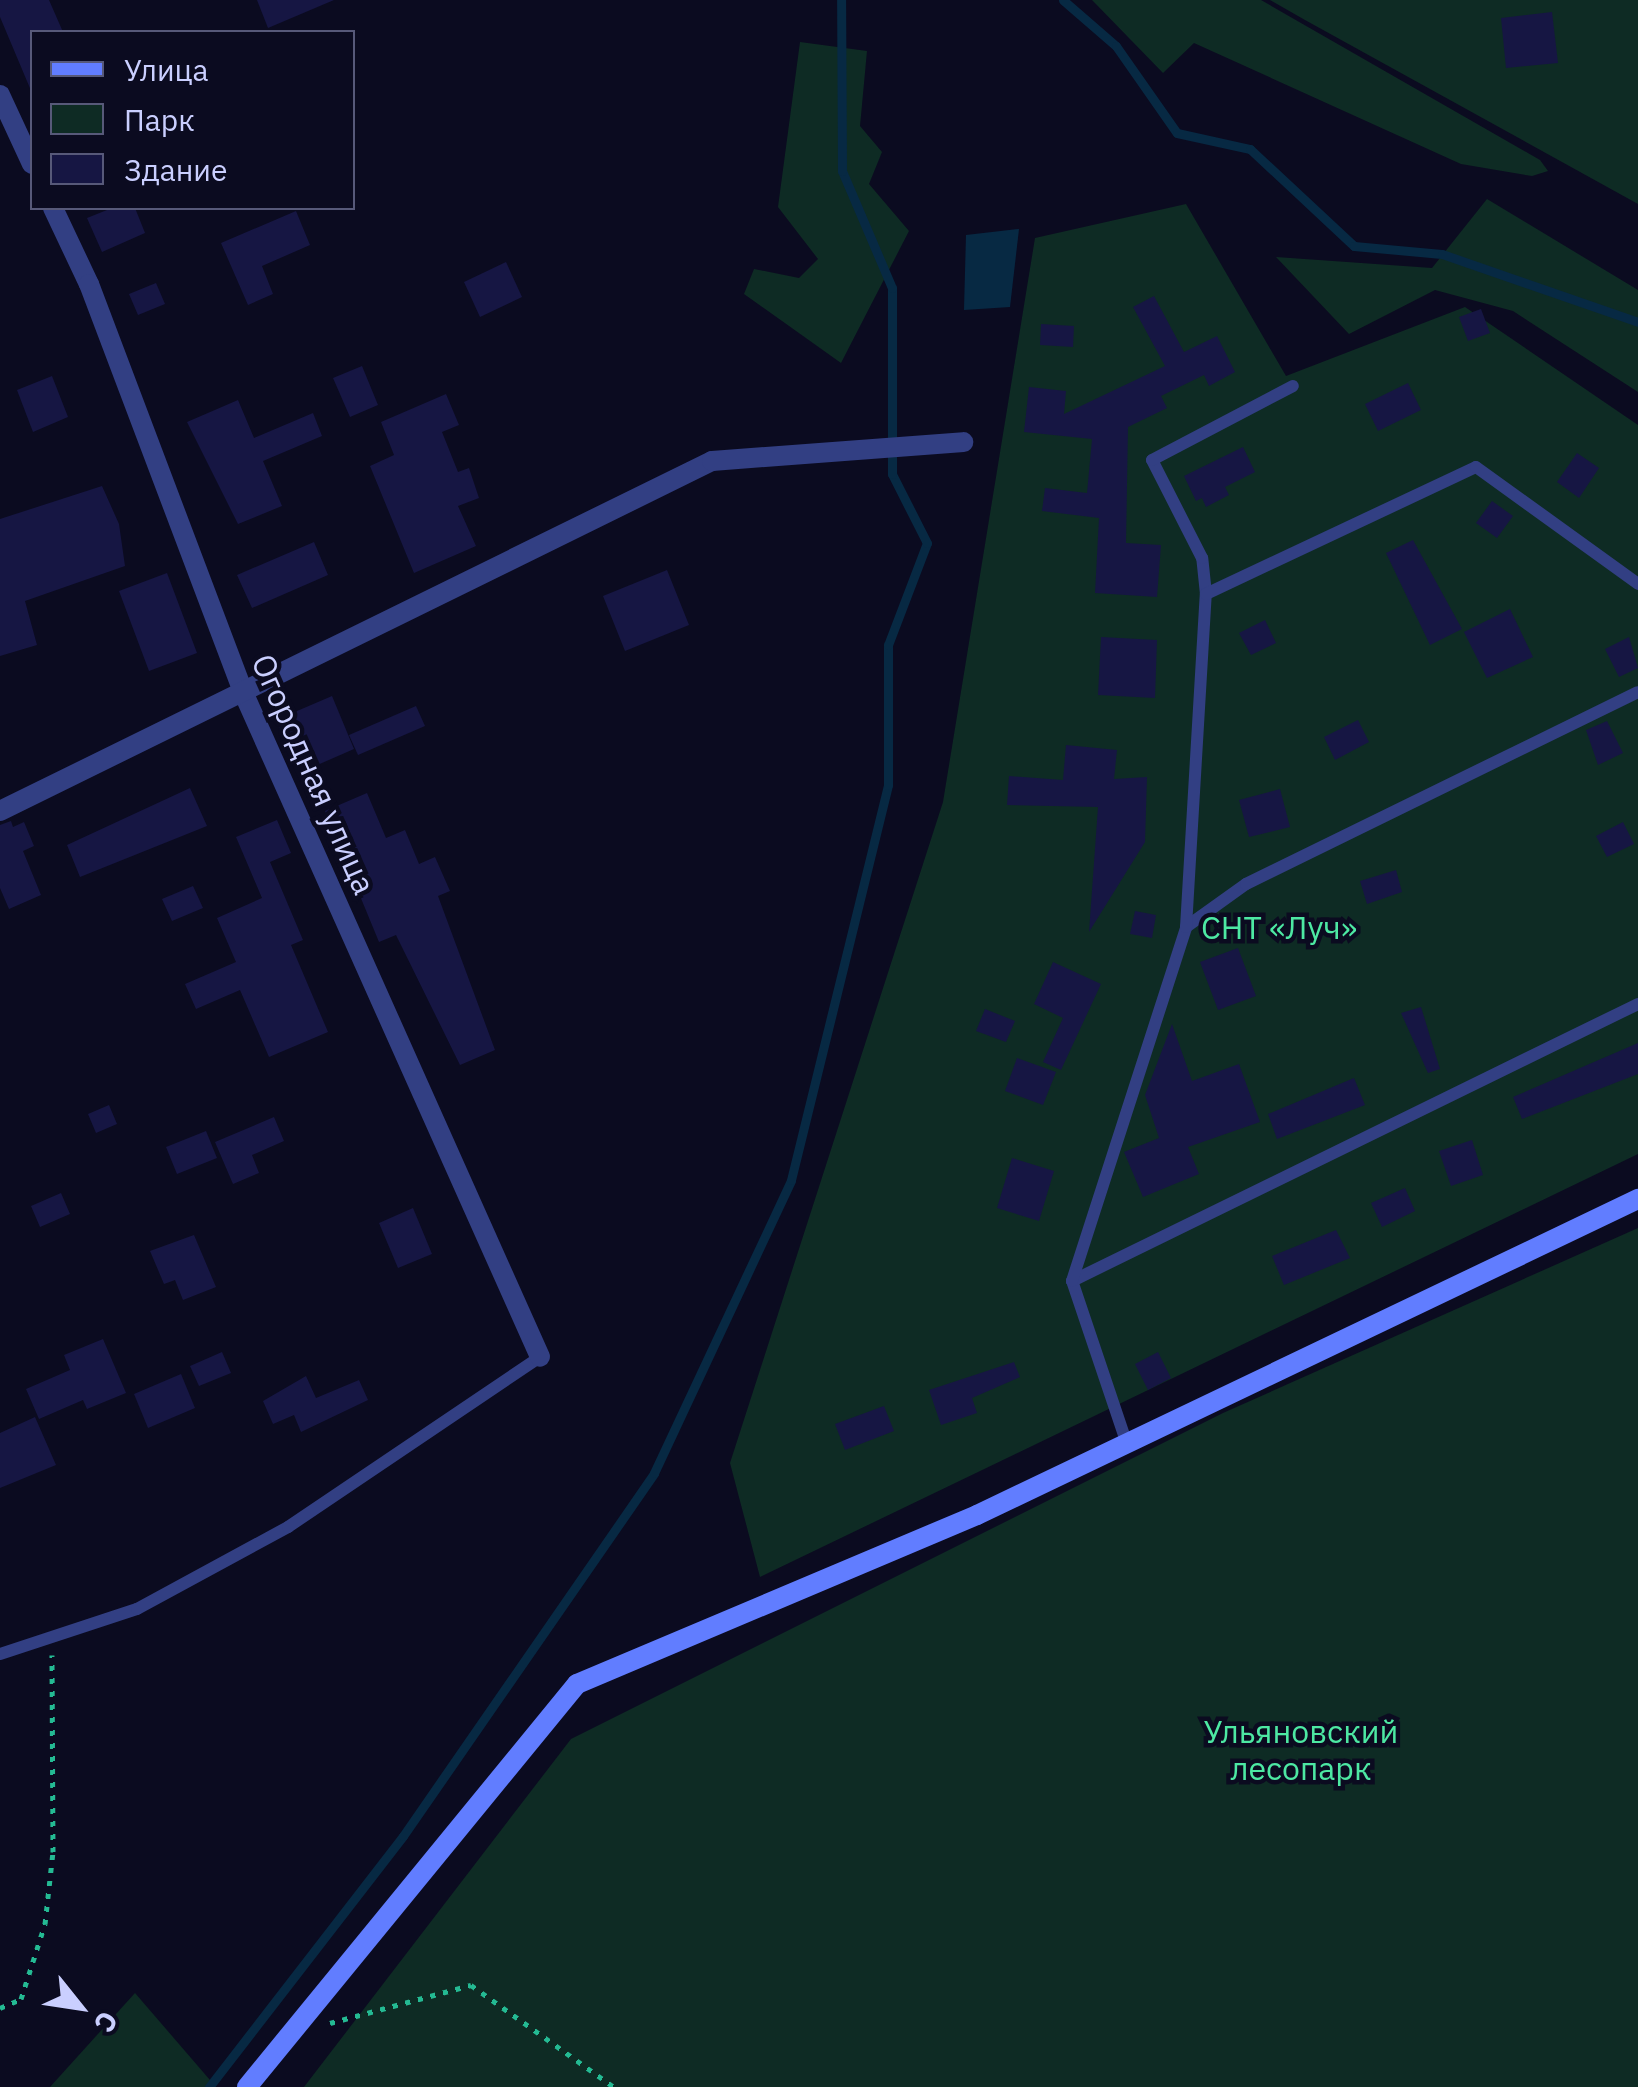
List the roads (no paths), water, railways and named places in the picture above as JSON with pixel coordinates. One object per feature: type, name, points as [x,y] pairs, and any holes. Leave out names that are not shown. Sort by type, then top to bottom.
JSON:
[{"type":"street","points":[[0,95],[30,160]]},
{"type":"street","name":"Огородная улица","points":[[54,210],[89,284],[243,692],[540,1357]]},
{"type":"street","points":[[0,811],[712,461],[963,442]]},
{"type":"street","points":[[247,2087],[577,1684],[1126,1444],[1638,1199]]},
{"type":"lane","points":[[1126,1444],[1072,1281],[1186,927],[1206,594],[1202,558],[1152,460],[1293,386]]},
{"type":"lane","points":[[1206,594],[1476,467],[1638,584]]},
{"type":"lane","points":[[1186,927],[1246,884],[1638,692]]},
{"type":"lane","points":[[1072,1281],[1506,1063],[1638,1004]]},
{"type":"lane","points":[[0,1654],[137,1608],[288,1527],[540,1357]]},
{"type":"water","points":[[1019,229],[1010,307],[964,310],[966,235]]},
{"type":"waterway","points":[[209,2087],[403,1836],[654,1473],[791,1180],[888,785],[888,645],[927,543],[892,474],[892,288],[842,171],[841,0]]},
{"type":"waterway","points":[[1063,0],[1116,46],[1177,133],[1250,149],[1354,246],[1442,254],[1638,322]]},
{"type":"park label","name":"СНТ «Луч»","points":[[1279,927]]},
{"type":"park label","name":"Ульяновский лесопарк","points":[[1301,1750]]}]
